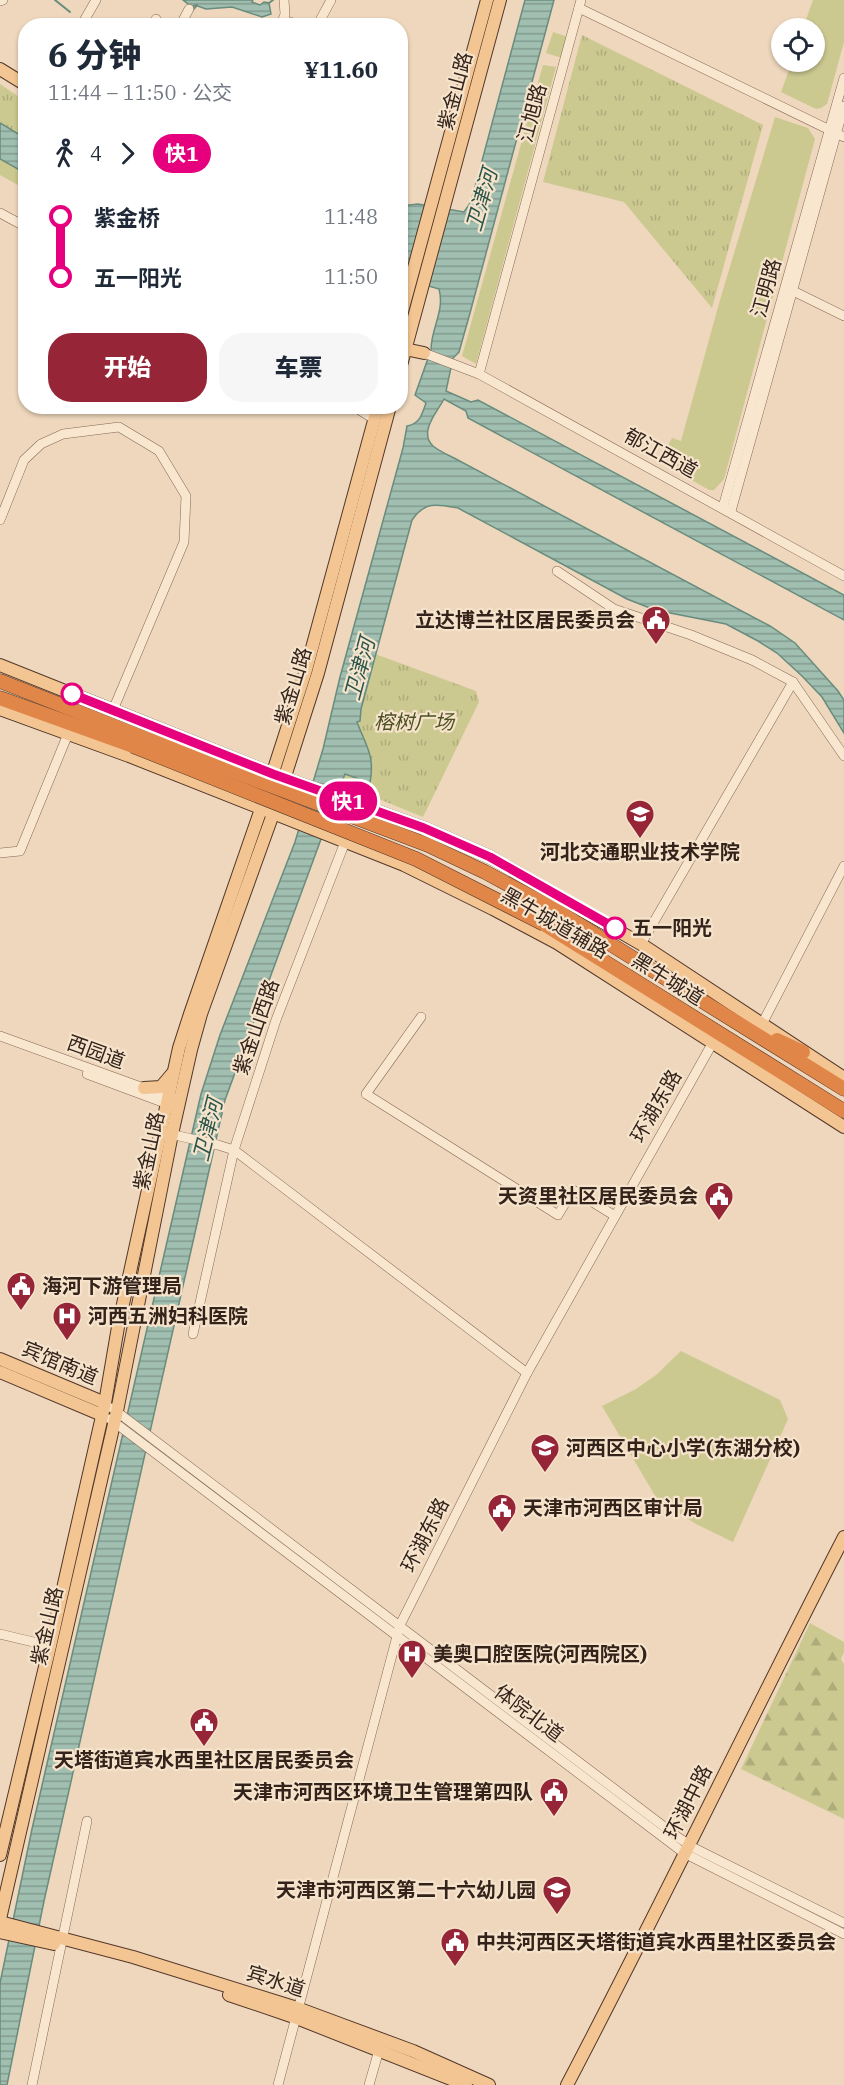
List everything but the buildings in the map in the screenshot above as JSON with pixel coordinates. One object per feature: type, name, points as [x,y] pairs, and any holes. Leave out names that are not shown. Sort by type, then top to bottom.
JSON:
[{"type":"highway","name":"黑牛城道","points":[[0,681],[135,741],[416,859],[544,924],[844,1111]]},
{"type":"highway","name":"黑牛城道","points":[[0,698],[135,741],[428,845],[554,909],[710,1008],[844,1089]]},
{"type":"highway","points":[[710,1008],[803,1052]]},
{"type":"highway","points":[[800,1085],[844,1119]]},
{"type":"main road","name":"紫金山路","points":[[442,191],[486,0]]},
{"type":"main road","name":"紫金山路","points":[[442,191],[500,0]]},
{"type":"main road","points":[[0,69],[18,81]]},
{"type":"main road","points":[[0,76],[18,88]]},
{"type":"main road","points":[[408,326],[416,285],[442,191]]},
{"type":"main road","points":[[408,302],[416,285]]},
{"type":"main road","points":[[408,356],[427,354]]},
{"type":"main road","name":"紫金山路","points":[[4,1926],[116,1416],[171,1099],[180,1070],[190,1014],[257,839],[278,776],[376,414]]},
{"type":"main road","name":"紫金山路","points":[[267,811],[279,794],[278,776],[318,673],[388,414]]},
{"type":"main road","points":[[0,665],[309,787]]},
{"type":"main road","points":[[0,709],[295,823]]},
{"type":"main road","points":[[279,794],[292,788],[309,787]]},
{"type":"main road","name":"黑牛城道辅路","points":[[309,787],[424,828],[490,857],[641,944],[844,1078]]},
{"type":"main road","points":[[257,839],[282,824],[295,823]]},
{"type":"main road","name":"黑牛城道辅路","points":[[295,823],[404,866],[557,943],[712,1044],[844,1126]]},
{"type":"main road","points":[[404,866],[424,828]]},
{"type":"main road","points":[[143,1092],[161,1087],[180,1070]]},
{"type":"main road","name":"紫金山路","points":[[0,1855],[104,1409],[118,1327],[166,1132]]},
{"type":"main road","name":"宾馆南道","points":[[0,1359],[104,1409]]},
{"type":"main road","name":"宾馆南道","points":[[0,1372],[104,1409]]},
{"type":"main road","name":"环湖中路","points":[[576,2085],[844,1537]]},
{"type":"main road","name":"环湖中路","points":[[567,2085],[844,1548]]},
{"type":"main road","name":"宾水道","points":[[4,1926],[296,2013],[413,2051],[489,2085]]},
{"type":"main road","name":"宾水道","points":[[296,2013],[464,2085]]},
{"type":"street","points":[[85,18],[96,0]]},
{"type":"street","points":[[282,18],[284,0]]},
{"type":"street","points":[[321,18],[331,0]]},
{"type":"street","points":[[580,4],[836,134]]},
{"type":"street","name":"江旭路","points":[[479,374],[580,4]]},
{"type":"street","points":[[184,18],[189,9]]},
{"type":"street","name":"江明路","points":[[836,134],[844,78]]},
{"type":"street","name":"江明路","points":[[727,509],[788,289],[844,106]]},
{"type":"street","points":[[0,213],[18,223]]},
{"type":"street","points":[[788,289],[844,316]]},
{"type":"street","name":"郁江西道","points":[[427,354],[479,374],[727,509],[844,576]]},
{"type":"street","points":[[0,520],[24,460],[41,444],[63,434],[119,428],[159,451],[186,496],[184,542],[113,710]]},
{"type":"street","points":[[557,571],[614,609],[691,635],[752,660],[793,682],[844,756]]},
{"type":"street","points":[[641,944],[793,682]]},
{"type":"street","points":[[0,853],[20,852],[68,734]]},
{"type":"street","name":"紫金山西路","points":[[193,1334],[234,1150],[276,1020],[345,842]]},
{"type":"street","points":[[762,1024],[844,866]]},
{"type":"street","points":[[421,1017],[366,1094],[558,1215],[573,1190],[615,1215]]},
{"type":"street","name":"西园道","points":[[0,1036],[143,1092]]},
{"type":"street","name":"西园道","points":[[0,1042],[143,1092],[171,1099]]},
{"type":"street","name":"环湖东路","points":[[278,2085],[398,1630],[527,1373],[712,1044]]},
{"type":"street","points":[[166,1132],[234,1150],[527,1373]]},
{"type":"street","points":[[104,1409],[116,1416]]},
{"type":"street","name":"体院北道","points":[[116,1416],[155,1440],[398,1630]]},
{"type":"street","name":"体院北道","points":[[116,1416],[152,1450],[398,1630],[689,1850],[844,1934]]},
{"type":"street","points":[[0,1634],[50,1646]]},
{"type":"street","points":[[32,2085],[87,1821]]},
{"type":"street","name":"体院北道","points":[[689,1850],[844,1923]]},
{"type":"street","points":[[369,2085],[379,2050]]},
{"type":"green space","points":[[813,0],[844,0],[844,42],[827,104],[816,109],[781,92],[788,72],[825,72],[825,18],[807,18]]},
{"type":"green space","points":[[553,32],[568,37],[562,58],[546,53]]},
{"type":"green space","points":[[582,35],[763,125],[712,308],[624,202],[543,182]]},
{"type":"green space","points":[[543,65],[556,67],[476,364],[462,356]]},
{"type":"green space","points":[[0,84],[18,96],[18,134],[0,123]]},
{"type":"green space","points":[[775,117],[808,128],[815,139],[724,479],[714,490],[709,490],[660,462],[672,438],[681,441],[720,300]]},
{"type":"green space","points":[[0,159],[18,169],[18,185],[0,175]]},
{"type":"green space","name":"榕树广场","points":[[375,654],[476,691],[479,702],[423,817],[342,784],[346,773],[369,783],[370,758],[357,721],[360,721],[360,709]]},
{"type":"green space","points":[[681,1351],[780,1400],[788,1419],[733,1542],[696,1524],[657,1499],[602,1406],[636,1389],[656,1375]]},
{"type":"green space","points":[[810,1623],[844,1642],[841,1659],[844,1664],[844,1819],[741,1769]]},
{"type":"water","points":[[183,0],[253,0],[252,2],[260,5],[264,2],[269,3],[271,14],[262,17],[232,7],[206,9],[195,5],[192,7]]},
{"type":"water","name":"卫津河","points":[[525,0],[554,0],[470,313],[459,352],[453,358],[446,391],[471,402],[478,400],[844,595],[844,620],[468,418],[466,411],[444,399],[428,428],[429,440],[441,451],[770,626],[795,643],[844,700],[844,733],[822,697],[802,676],[777,653],[726,624],[655,610],[627,599],[458,508],[432,505],[422,510],[412,520],[361,709],[360,721],[357,722],[370,758],[370,783],[345,774],[225,1100],[44,1901],[7,2085],[0,2085],[0,1983],[32,1829],[201,1094],[220,1035],[295,842],[323,749],[407,426],[418,421],[426,403],[415,395],[431,350],[440,297],[439,289],[408,280],[408,205],[418,204],[464,212],[471,202]]},
{"type":"water","points":[[0,123],[18,134],[18,169],[0,159]]},
{"type":"waterway","points":[[55,0],[70,12]]},
{"type":"waterway","points":[[269,3],[273,0]]},
{"type":"waterway","points":[[192,11],[197,5]]},
{"type":"bus line","name":"快1","points":[[72,694],[273,774],[424,828],[490,857],[615,928]]},
{"type":"place","name":"立达博兰社区居民委员会","points":[[656,646]]},
{"type":"place","name":"河北交通职业技术学院","points":[[640,840]]},
{"type":"place","name":"五一阳光","points":[[615,928]]},
{"type":"place","name":"天资里社区居民委员会","points":[[719,1222]]},
{"type":"place","name":"海河下游管理局","points":[[21,1312]]},
{"type":"place","name":"河西五洲妇科医院","points":[[67,1342]]},
{"type":"place","name":"河西区中心小学(东湖分校)","points":[[545,1474]]},
{"type":"place","name":"天津市河西区审计局","points":[[502,1534]]},
{"type":"place","name":"美奥口腔医院(河西院区)","points":[[412,1680]]},
{"type":"place","name":"天塔街道宾水西里社区居民委员会","points":[[204,1748]]},
{"type":"place","name":"天津市河西区环境卫生管理第四队","points":[[554,1818]]},
{"type":"place","name":"天津市河西区第二十六幼儿园","points":[[557,1916]]},
{"type":"place","name":"中共河西区天塔街道宾水西里社区委员会","points":[[455,1968]]}]
